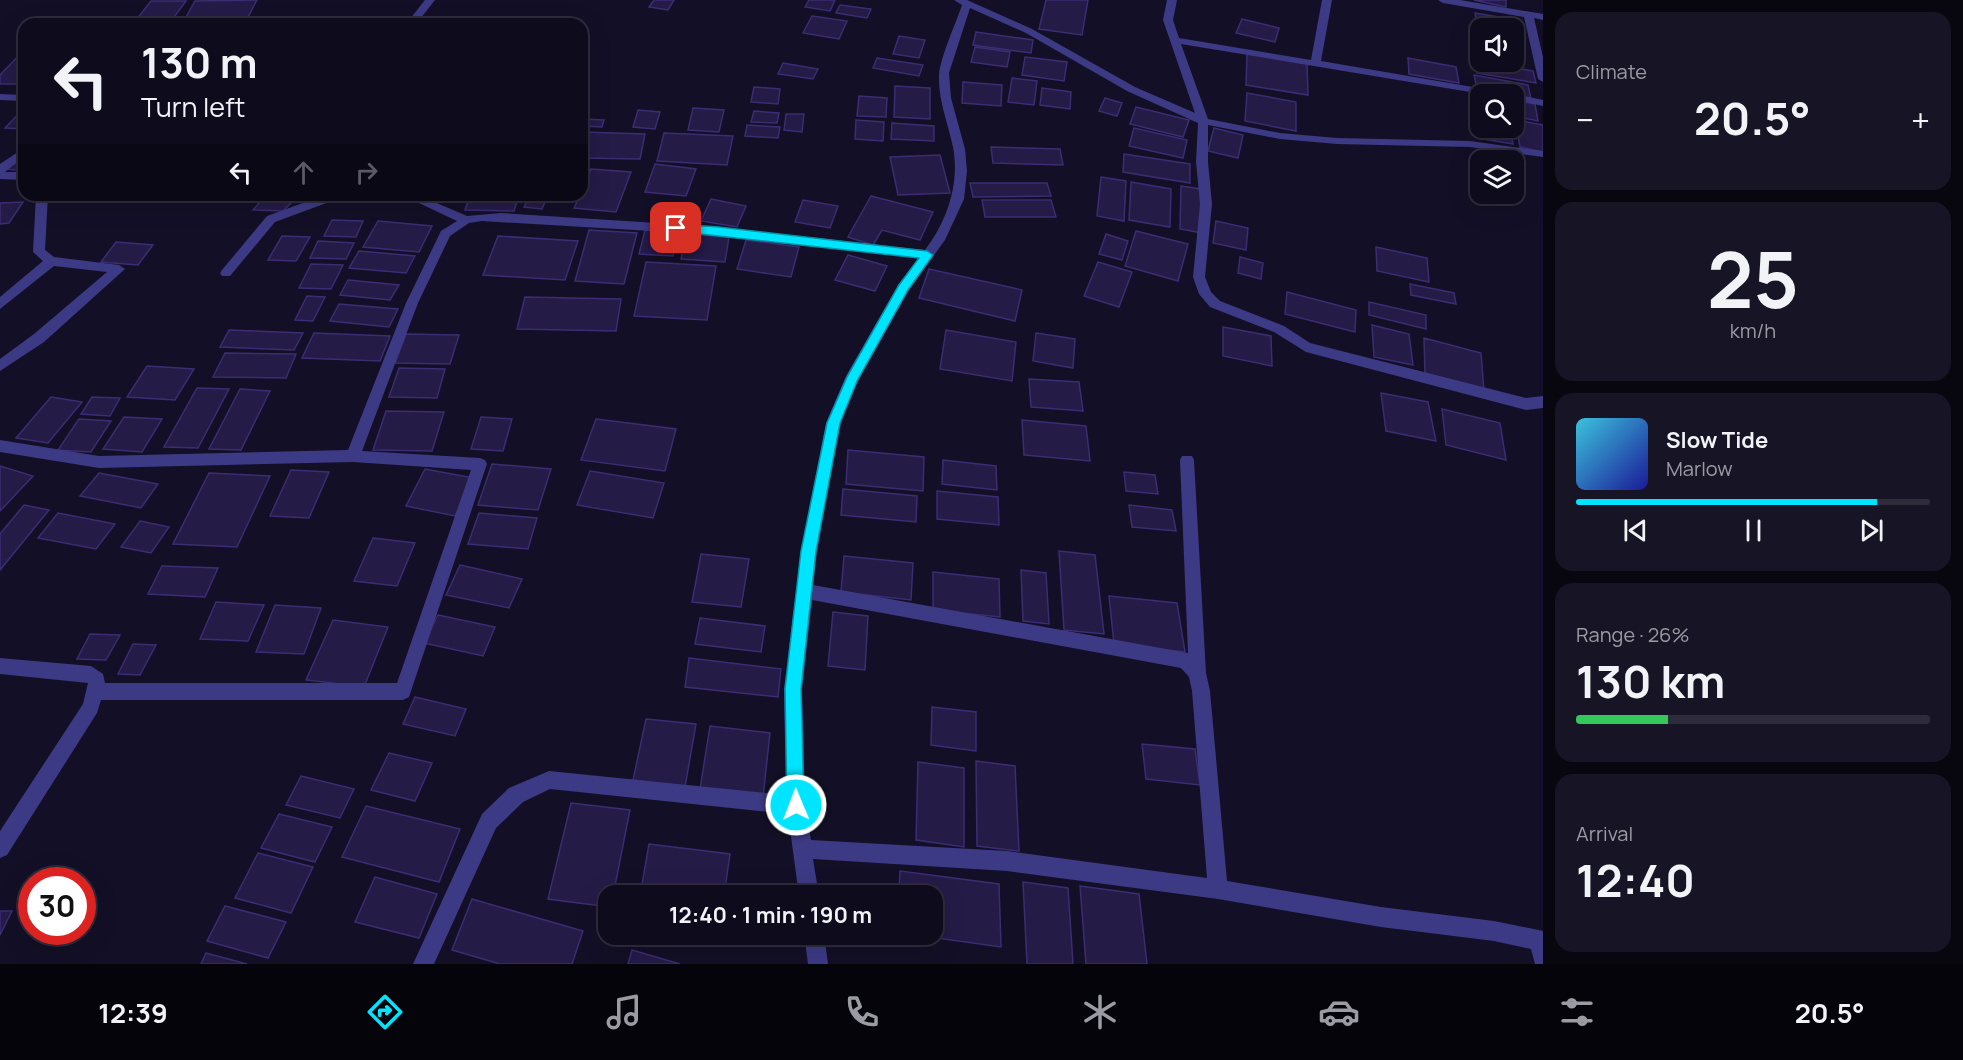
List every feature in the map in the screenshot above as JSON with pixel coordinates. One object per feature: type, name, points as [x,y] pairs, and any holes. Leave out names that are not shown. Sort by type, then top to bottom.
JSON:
[{"type":"street","points":[[416,18],[430,0]]},
{"type":"street","points":[[1172,0],[1168,20],[1203,120],[1202,162],[1206,204],[1199,277],[1205,294],[1215,304],[1280,329],[1306,347],[1526,404],[1543,402]]},
{"type":"street","points":[[1316,62],[1327,0]]},
{"type":"street","points":[[1443,0],[1543,17]]},
{"type":"street","points":[[808,885],[796,805],[793,689],[809,551],[833,423],[851,380],[903,288],[939,240],[958,199],[960,160],[946,98],[944,73],[962,2],[1029,32],[1131,89],[1203,120],[1280,136],[1337,141],[1470,144],[1543,154]]},
{"type":"street","points":[[1528,14],[1543,79]]},
{"type":"street","points":[[1175,40],[1470,89]]},
{"type":"street","points":[[0,97],[18,98]]},
{"type":"street","points":[[1524,100],[1543,103]]},
{"type":"street","points":[[0,170],[18,156]]},
{"type":"street","points":[[0,175],[18,176]]},
{"type":"street","points":[[0,366],[39,338],[119,269],[51,261],[39,252],[42,201]]},
{"type":"street","points":[[226,273],[271,219],[320,201]]},
{"type":"street","points":[[422,201],[466,220]]},
{"type":"street","points":[[353,456],[412,303],[445,234],[466,220],[501,217],[719,231],[927,255]]},
{"type":"street","points":[[0,304],[51,261]]},
{"type":"street","points":[[0,446],[99,462],[353,456],[480,464],[403,691],[96,692]]},
{"type":"street","points":[[1187,459],[1197,673],[1201,691],[1218,889]]},
{"type":"street","points":[[804,591],[1186,661],[1197,673]]},
{"type":"street","points":[[0,666],[92,674],[97,680],[91,707],[0,848]]},
{"type":"street","points":[[423,964],[489,821],[516,795],[549,780],[796,805]]},
{"type":"street","points":[[804,849],[1006,861],[1218,889],[1381,917],[1494,931],[1542,947]]},
{"type":"street","points":[[815,945],[818,964]]},
{"type":"building","points":[[257,0],[248,17],[186,18],[195,1]]},
{"type":"building","points":[[654,0],[674,0],[668,10],[649,7]]},
{"type":"building","points":[[809,0],[835,0],[830,11],[805,7]]},
{"type":"building","points":[[1046,0],[1088,0],[1082,35],[1039,29]]},
{"type":"building","points":[[1474,0],[1506,0],[1506,7]]},
{"type":"building","points":[[151,1],[186,1],[173,18],[138,18]]},
{"type":"building","points":[[840,5],[871,9],[867,18],[836,13]]},
{"type":"building","points":[[1475,13],[1504,18],[1476,18]]},
{"type":"building","points":[[812,16],[847,21],[839,39],[803,33]]},
{"type":"building","points":[[1242,19],[1279,28],[1275,42],[1236,33]]},
{"type":"building","points":[[976,32],[1033,40],[1031,53],[973,45]]},
{"type":"building","points":[[899,36],[925,40],[919,58],[893,54]]},
{"type":"building","points":[[975,47],[1010,52],[1007,67],[971,62]]},
{"type":"building","points":[[1247,53],[1307,63],[1308,95],[1246,85]]},
{"type":"building","points":[[18,56],[18,84],[0,84],[0,75]]},
{"type":"building","points":[[1025,57],[1067,62],[1064,81],[1022,75]]},
{"type":"building","points":[[877,58],[923,65],[919,76],[873,68]]},
{"type":"building","points":[[1408,58],[1456,67],[1459,83],[1409,74]]},
{"type":"building","points":[[783,63],[818,69],[813,79],[778,74]]},
{"type":"building","points":[[1524,69],[1533,71],[1536,83],[1477,73],[1524,72]]},
{"type":"building","points":[[1474,75],[1523,84],[1476,84]]},
{"type":"building","points":[[1012,78],[1037,81],[1034,105],[1008,102]]},
{"type":"building","points":[[963,82],[1002,85],[1001,106],[962,103]]},
{"type":"building","points":[[1524,84],[1528,85],[1531,99],[1524,98]]},
{"type":"building","points":[[895,86],[930,88],[930,119],[894,117]]},
{"type":"building","points":[[754,87],[780,89],[778,104],[751,102]]},
{"type":"building","points":[[1042,88],[1071,92],[1070,109],[1040,105]]},
{"type":"building","points":[[1247,93],[1296,102],[1296,131],[1245,121]]},
{"type":"building","points":[[859,96],[887,98],[886,117],[857,116]]},
{"type":"building","points":[[1105,98],[1122,103],[1117,116],[1099,111]]},
{"type":"building","points":[[1524,102],[1535,104],[1538,121],[1524,118]]},
{"type":"building","points":[[1136,107],[1189,120],[1183,137],[1130,124]]},
{"type":"building","points":[[693,108],[724,110],[719,132],[688,130]]},
{"type":"building","points":[[638,110],[660,112],[655,129],[633,127]]},
{"type":"building","points":[[754,111],[779,113],[777,123],[751,122]]},
{"type":"building","points":[[18,114],[18,129],[5,128]]},
{"type":"building","points":[[786,114],[804,114],[802,132],[784,130]]},
{"type":"building","points":[[588,119],[604,120],[602,127],[588,126]]},
{"type":"building","points":[[856,120],[884,122],[883,141],[855,139]]},
{"type":"building","points":[[1524,122],[1543,125],[1543,152],[1520,147],[1518,138],[1524,138]]},
{"type":"building","points":[[892,123],[934,126],[934,141],[891,139]]},
{"type":"building","points":[[747,125],[780,127],[778,138],[745,136]]},
{"type":"building","points":[[1134,128],[1187,140],[1183,158],[1129,146]]},
{"type":"building","points":[[1214,128],[1243,135],[1238,158],[1208,151]]},
{"type":"building","points":[[588,132],[645,134],[640,159],[588,158]]},
{"type":"building","points":[[664,133],[733,136],[727,165],[657,161]]},
{"type":"building","points":[[1512,138],[1513,144],[1484,139]]},
{"type":"building","points":[[991,147],[1060,149],[1063,165],[993,163]]},
{"type":"building","points":[[1124,154],[1190,164],[1190,183],[1123,172]]},
{"type":"building","points":[[940,155],[950,193],[898,195],[890,157]]},
{"type":"building","points":[[18,158],[18,170],[6,169]]},
{"type":"building","points":[[655,164],[696,169],[686,196],[645,192]]},
{"type":"building","points":[[591,169],[631,172],[616,212],[574,208],[577,201],[588,201],[588,176]]},
{"type":"building","points":[[1101,177],[1126,181],[1124,221],[1097,216]]},
{"type":"building","points":[[1131,182],[1171,189],[1170,227],[1129,220]]},
{"type":"building","points":[[970,183],[1047,183],[1051,196],[973,197]]},
{"type":"building","points":[[1181,186],[1201,189],[1202,233],[1180,229]]},
{"type":"building","points":[[871,196],[933,212],[920,240],[882,230],[873,245],[848,237]]},
{"type":"building","points":[[711,199],[746,206],[737,227],[701,221]]},
{"type":"building","points":[[803,200],[838,206],[830,228],[795,222]]},
{"type":"building","points":[[982,200],[1051,200],[1056,217],[985,217]]},
{"type":"building","points":[[261,201],[293,201],[283,211],[253,210]]},
{"type":"building","points":[[468,201],[517,201],[514,211],[465,210]]},
{"type":"building","points":[[527,201],[545,201],[542,209],[524,207]]},
{"type":"building","points":[[23,202],[9,223],[0,224],[0,203]]},
{"type":"building","points":[[332,220],[363,221],[356,237],[324,236]]},
{"type":"building","points":[[378,221],[432,226],[419,252],[363,247]]},
{"type":"building","points":[[1216,221],[1248,228],[1246,250],[1213,243]]},
{"type":"building","points":[[589,230],[637,233],[624,284],[575,281]]},
{"type":"building","points":[[645,230],[678,232],[673,256],[639,254]]},
{"type":"building","points":[[1136,231],[1188,244],[1178,281],[1125,266]]},
{"type":"building","points":[[686,234],[729,237],[725,262],[681,259]]},
{"type":"building","points":[[1106,234],[1128,241],[1122,260],[1099,254]]},
{"type":"building","points":[[282,236],[310,237],[296,261],[268,260]]},
{"type":"building","points":[[498,236],[578,241],[565,280],[483,275]]},
{"type":"building","points":[[746,240],[799,247],[791,277],[737,269]]},
{"type":"building","points":[[318,241],[354,243],[346,259],[310,258]]},
{"type":"building","points":[[116,242],[153,245],[138,265],[101,262]]},
{"type":"building","points":[[1376,247],[1427,258],[1429,282],[1377,271]]},
{"type":"building","points":[[359,251],[415,256],[406,273],[349,268]]},
{"type":"building","points":[[848,255],[887,266],[875,291],[835,280]]},
{"type":"building","points":[[1240,257],[1263,263],[1261,279],[1238,273]]},
{"type":"building","points":[[646,262],[716,266],[707,320],[634,316]]},
{"type":"building","points":[[1098,262],[1132,272],[1119,307],[1084,296]]},
{"type":"building","points":[[311,264],[343,265],[331,289],[299,288]]},
{"type":"building","points":[[929,269],[1022,290],[1015,321],[919,298]]},
{"type":"building","points":[[348,280],[399,285],[390,300],[340,295]]},
{"type":"building","points":[[1410,284],[1454,293],[1456,304],[1411,295]]},
{"type":"building","points":[[1287,292],[1356,310],[1355,332],[1285,314]]},
{"type":"building","points":[[307,296],[325,297],[313,321],[295,320]]},
{"type":"building","points":[[525,297],[621,299],[616,331],[517,329]]},
{"type":"building","points":[[1369,302],[1426,315],[1426,329],[1369,315]]},
{"type":"building","points":[[339,304],[398,309],[389,327],[330,321]]},
{"type":"building","points":[[1372,325],[1409,334],[1413,365],[1374,357]]},
{"type":"building","points":[[1223,327],[1271,336],[1272,366],[1223,356]]},
{"type":"building","points":[[229,330],[303,333],[294,350],[220,347]]},
{"type":"building","points":[[946,330],[1016,342],[1012,381],[940,369]]},
{"type":"building","points":[[314,333],[390,336],[380,361],[302,358]]},
{"type":"building","points":[[1036,333],[1075,339],[1073,368],[1033,361]]},
{"type":"building","points":[[406,334],[459,335],[450,364],[395,363]]},
{"type":"building","points":[[1424,338],[1481,353],[1484,391],[1425,375]]},
{"type":"building","points":[[225,353],[296,354],[286,378],[213,377]]},
{"type":"building","points":[[147,366],[194,369],[175,400],[127,397]]},
{"type":"building","points":[[399,368],[445,369],[437,398],[389,397]]},
{"type":"building","points":[[1029,379],[1079,382],[1083,411],[1031,407]]},
{"type":"building","points":[[197,388],[229,389],[198,448],[164,447]]},
{"type":"building","points":[[240,389],[270,391],[241,450],[209,449]]},
{"type":"building","points":[[1381,393],[1428,402],[1436,441],[1386,431]]},
{"type":"building","points":[[51,397],[82,402],[48,443],[16,438]]},
{"type":"building","points":[[92,397],[120,398],[110,416],[81,414]]},
{"type":"building","points":[[1442,409],[1500,423],[1506,460],[1446,445]]},
{"type":"building","points":[[386,411],[444,412],[432,451],[373,450]]},
{"type":"building","points":[[124,417],[162,419],[142,452],[103,449]]},
{"type":"building","points":[[481,417],[512,419],[503,451],[471,449]]},
{"type":"building","points":[[79,419],[111,421],[91,452],[58,450]]},
{"type":"building","points":[[596,419],[676,429],[665,471],[581,460]]},
{"type":"building","points":[[1022,420],[1086,426],[1090,461],[1024,455]]},
{"type":"building","points":[[848,450],[924,457],[923,491],[846,484]]},
{"type":"building","points":[[943,460],[996,466],[997,490],[942,484]]},
{"type":"building","points":[[492,464],[551,469],[538,510],[478,505]]},
{"type":"building","points":[[0,466],[33,476],[0,511]]},
{"type":"building","points":[[425,469],[474,478],[455,516],[406,506]]},
{"type":"building","points":[[291,470],[329,472],[309,518],[270,516]]},
{"type":"building","points":[[590,471],[664,483],[653,518],[577,505]]},
{"type":"building","points":[[1124,472],[1155,475],[1158,494],[1126,491]]},
{"type":"building","points":[[99,473],[158,484],[141,508],[80,496]]},
{"type":"building","points":[[209,473],[270,476],[237,547],[173,544]]},
{"type":"building","points":[[843,489],[917,496],[916,522],[841,515]]},
{"type":"building","points":[[937,491],[998,497],[999,525],[937,519]]},
{"type":"building","points":[[24,505],[49,510],[0,570],[0,534]]},
{"type":"building","points":[[1129,505],[1172,510],[1176,531],[1132,527]]},
{"type":"building","points":[[58,513],[115,524],[96,549],[38,538]]},
{"type":"building","points":[[479,513],[537,518],[528,549],[468,544]]},
{"type":"building","points":[[140,521],[169,527],[151,553],[121,547]]},
{"type":"building","points":[[373,538],[415,543],[397,586],[354,581]]},
{"type":"building","points":[[1059,551],[1095,555],[1104,634],[1064,630]]},
{"type":"building","points":[[701,554],[749,559],[741,607],[692,602]]},
{"type":"building","points":[[844,556],[913,563],[911,600],[841,592]]},
{"type":"building","points":[[460,565],[522,579],[509,608],[446,595]]},
{"type":"building","points":[[162,566],[218,568],[205,597],[148,594]]},
{"type":"building","points":[[1021,570],[1046,573],[1049,624],[1023,621]]},
{"type":"building","points":[[933,572],[999,579],[1000,617],[933,610]]},
{"type":"building","points":[[1109,596],[1177,603],[1185,652],[1114,644]]},
{"type":"building","points":[[216,602],[264,605],[248,641],[200,639]]},
{"type":"building","points":[[275,605],[321,608],[304,654],[256,652]]},
{"type":"building","points":[[833,612],[868,616],[865,670],[828,666]]},
{"type":"building","points":[[438,615],[495,627],[483,656],[424,643]]},
{"type":"building","points":[[700,618],[765,626],[761,652],[695,644]]},
{"type":"building","points":[[333,620],[388,627],[364,687],[306,680]]},
{"type":"building","points":[[90,634],[120,635],[106,660],[77,659]]},
{"type":"building","points":[[133,644],[156,645],[140,675],[118,674]]},
{"type":"building","points":[[689,658],[781,669],[778,697],[685,687]]},
{"type":"building","points":[[415,697],[466,709],[455,736],[403,724]]},
{"type":"building","points":[[932,707],[976,712],[976,751],[931,745]]},
{"type":"building","points":[[646,719],[696,724],[685,787],[633,780]]},
{"type":"building","points":[[710,726],[770,733],[763,797],[700,789]]},
{"type":"building","points":[[1142,744],[1195,749],[1200,785],[1146,779]]},
{"type":"building","points":[[389,753],[432,763],[415,801],[371,790]]},
{"type":"building","points":[[976,761],[1015,766],[1019,851],[977,846]]},
{"type":"building","points":[[918,762],[964,768],[964,847],[916,840]]},
{"type":"building","points":[[301,776],[354,789],[340,818],[286,805]]},
{"type":"building","points":[[571,803],[630,810],[615,885],[598,885],[598,906],[548,899]]},
{"type":"building","points":[[366,806],[460,829],[439,882],[342,857]]},
{"type":"building","points":[[279,814],[332,827],[315,862],[261,848]]},
{"type":"building","points":[[649,844],[730,854],[726,885],[642,885]]},
{"type":"building","points":[[258,853],[313,867],[291,913],[235,898]]},
{"type":"building","points":[[900,871],[999,884],[1001,947],[943,939],[943,885],[899,885]]},
{"type":"building","points":[[375,877],[437,894],[419,938],[355,922]]},
{"type":"building","points":[[1023,882],[1068,888],[1073,964],[1027,964]]},
{"type":"building","points":[[1080,886],[1139,894],[1147,964],[1086,964]]},
{"type":"building","points":[[472,899],[583,931],[572,964],[500,964],[452,950]]},
{"type":"building","points":[[225,906],[286,922],[268,958],[207,941]]},
{"type":"building","points":[[0,911],[12,911],[0,935]]},
{"type":"building","points":[[632,950],[680,964],[628,964]]},
{"type":"building","points":[[206,953],[247,964],[201,964]]},
{"type":"route","points":[[676,228],[927,255],[903,288],[851,380],[833,423],[809,551],[793,689],[796,805]]}]
